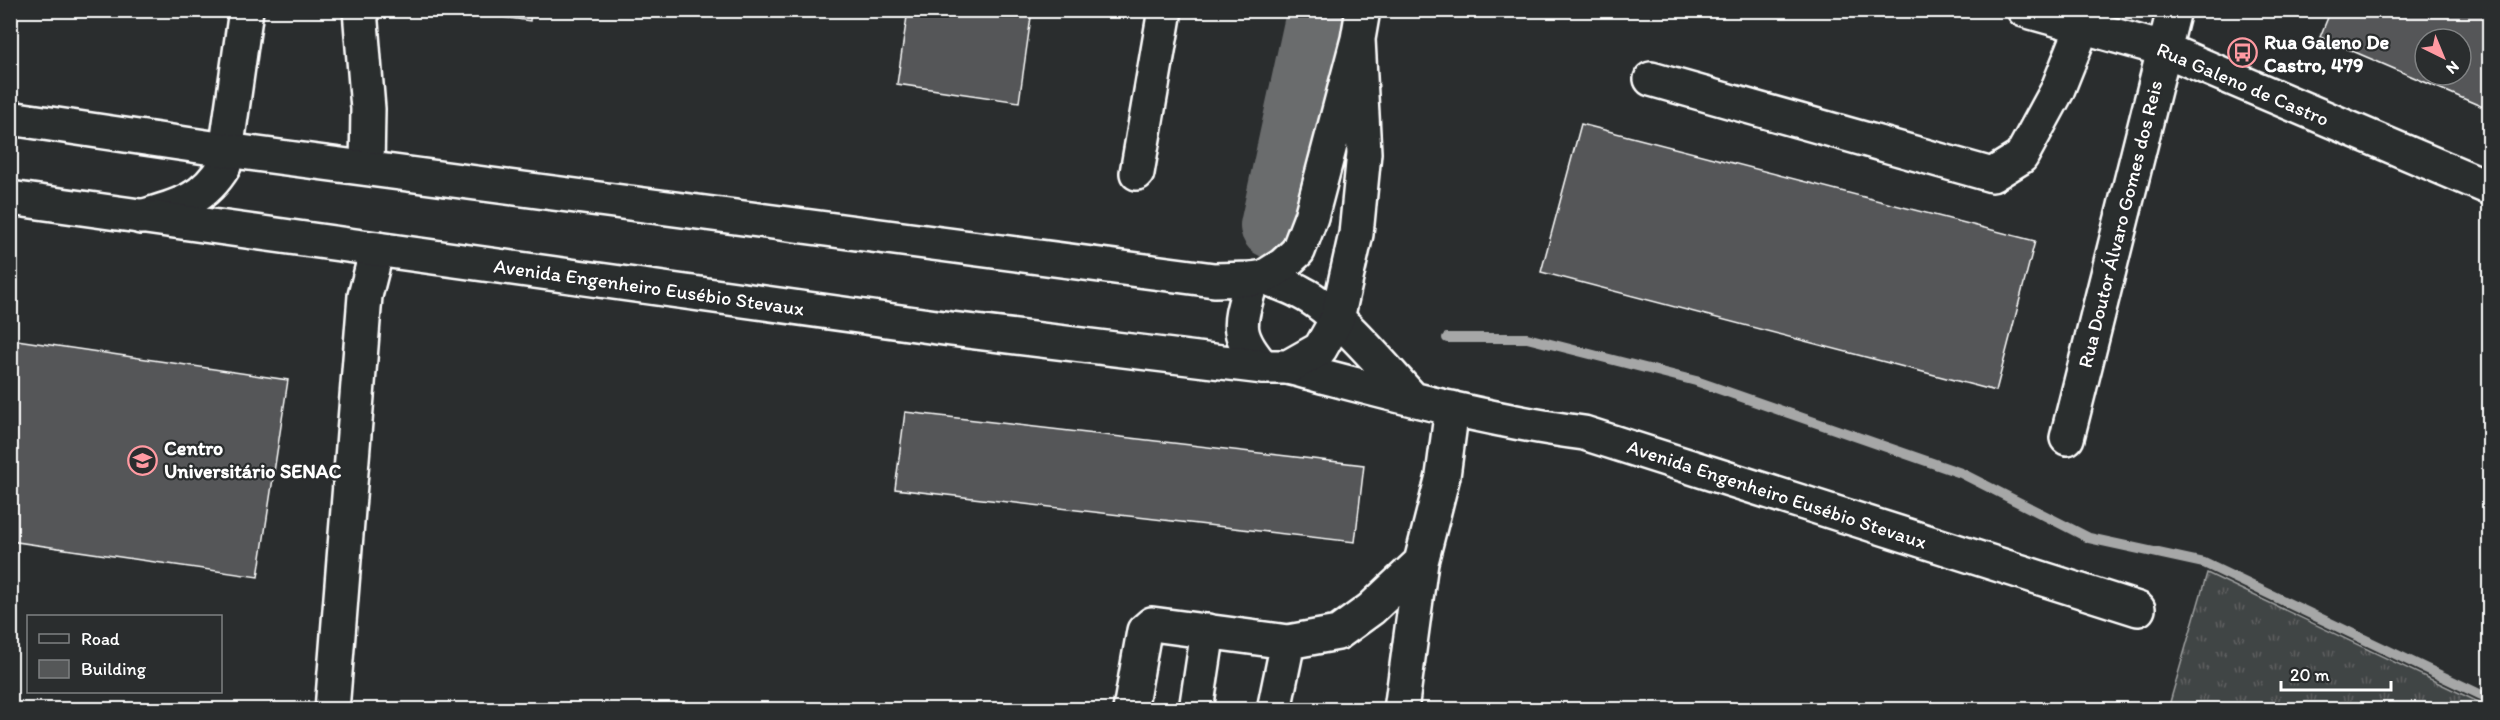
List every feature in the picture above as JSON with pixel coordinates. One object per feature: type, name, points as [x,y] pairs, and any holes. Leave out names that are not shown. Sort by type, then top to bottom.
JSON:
[{"type":"main road","points":[[141,217],[180,206],[199,196],[213,183],[224,166],[246,10]]},
{"type":"main road","points":[[360,10],[368,109],[366,168]]},
{"type":"main road","points":[[1137,173],[1165,10]]},
{"type":"main road","name":"Rua Galeno de Castro","points":[[2024,10],[2163,49],[2490,188]]},
{"type":"main road","name":"Rua Doutor Álvaro Gomes dos Reis","points":[[2067,438],[2174,10]]},
{"type":"main road","points":[[1360,25],[1364,153],[1356,234],[1337,319],[1320,349],[1275,367],[1247,348],[1241,330],[1241,316],[1258,278],[1283,265],[1298,250],[1311,217],[1360,25]]},
{"type":"main road","points":[[1651,79],[1992,175],[2021,157],[2057,92],[2083,27]]},
{"type":"main road","points":[[10,118],[226,150],[1214,280],[1258,278],[1303,293],[1337,319],[1413,399]]},
{"type":"main road","name":"Avenida Engenheiro Eusébio Stevaux","points":[[10,198],[951,329],[1275,367],[1536,427],[1584,433],[2138,609]]},
{"type":"main road","points":[[332,710],[365,296],[377,249]]},
{"type":"main road","points":[[1401,710],[1421,562],[1443,476],[1452,408]]},
{"type":"main road","points":[[1130,710],[1144,631],[1148,626],[1152,624],[1288,642],[1338,633],[1371,609],[1421,562]]},
{"type":"main road","points":[[1196,710],[1208,631]]},
{"type":"main road","points":[[1274,710],[1288,642]]},
{"type":"green space","points":[[2207,573],[2489,707],[2489,709],[2168,709]]},
{"type":"building","points":[[453,10],[531,10],[530,21]]},
{"type":"building","points":[[908,10],[1032,10],[1019,102],[897,84]]},
{"type":"building","points":[[2331,10],[2490,10],[2490,110],[2436,87],[2473,87],[2473,27],[2413,27],[2413,77],[2320,37]]},
{"type":"building","points":[[1581,124],[2035,241],[1996,391],[1541,272]]},
{"type":"building","name":"Centro Universitário SENAC","points":[[10,339],[288,380],[258,577],[10,541]]},
{"type":"building","points":[[905,412],[1364,465],[1355,542],[895,489]]},
{"type":"waterway","points":[[1273,226],[1320,10]]},
{"type":"waterway","points":[[1447,338],[1527,338],[1696,381],[1961,473],[2089,538],[2204,563],[2490,699]]},
{"type":"place","name":"Rua Galeno De Castro, 479","points":[[2243,53]]},
{"type":"place","name":"Centro Universitário SENAC","points":[[143,460]]}]
